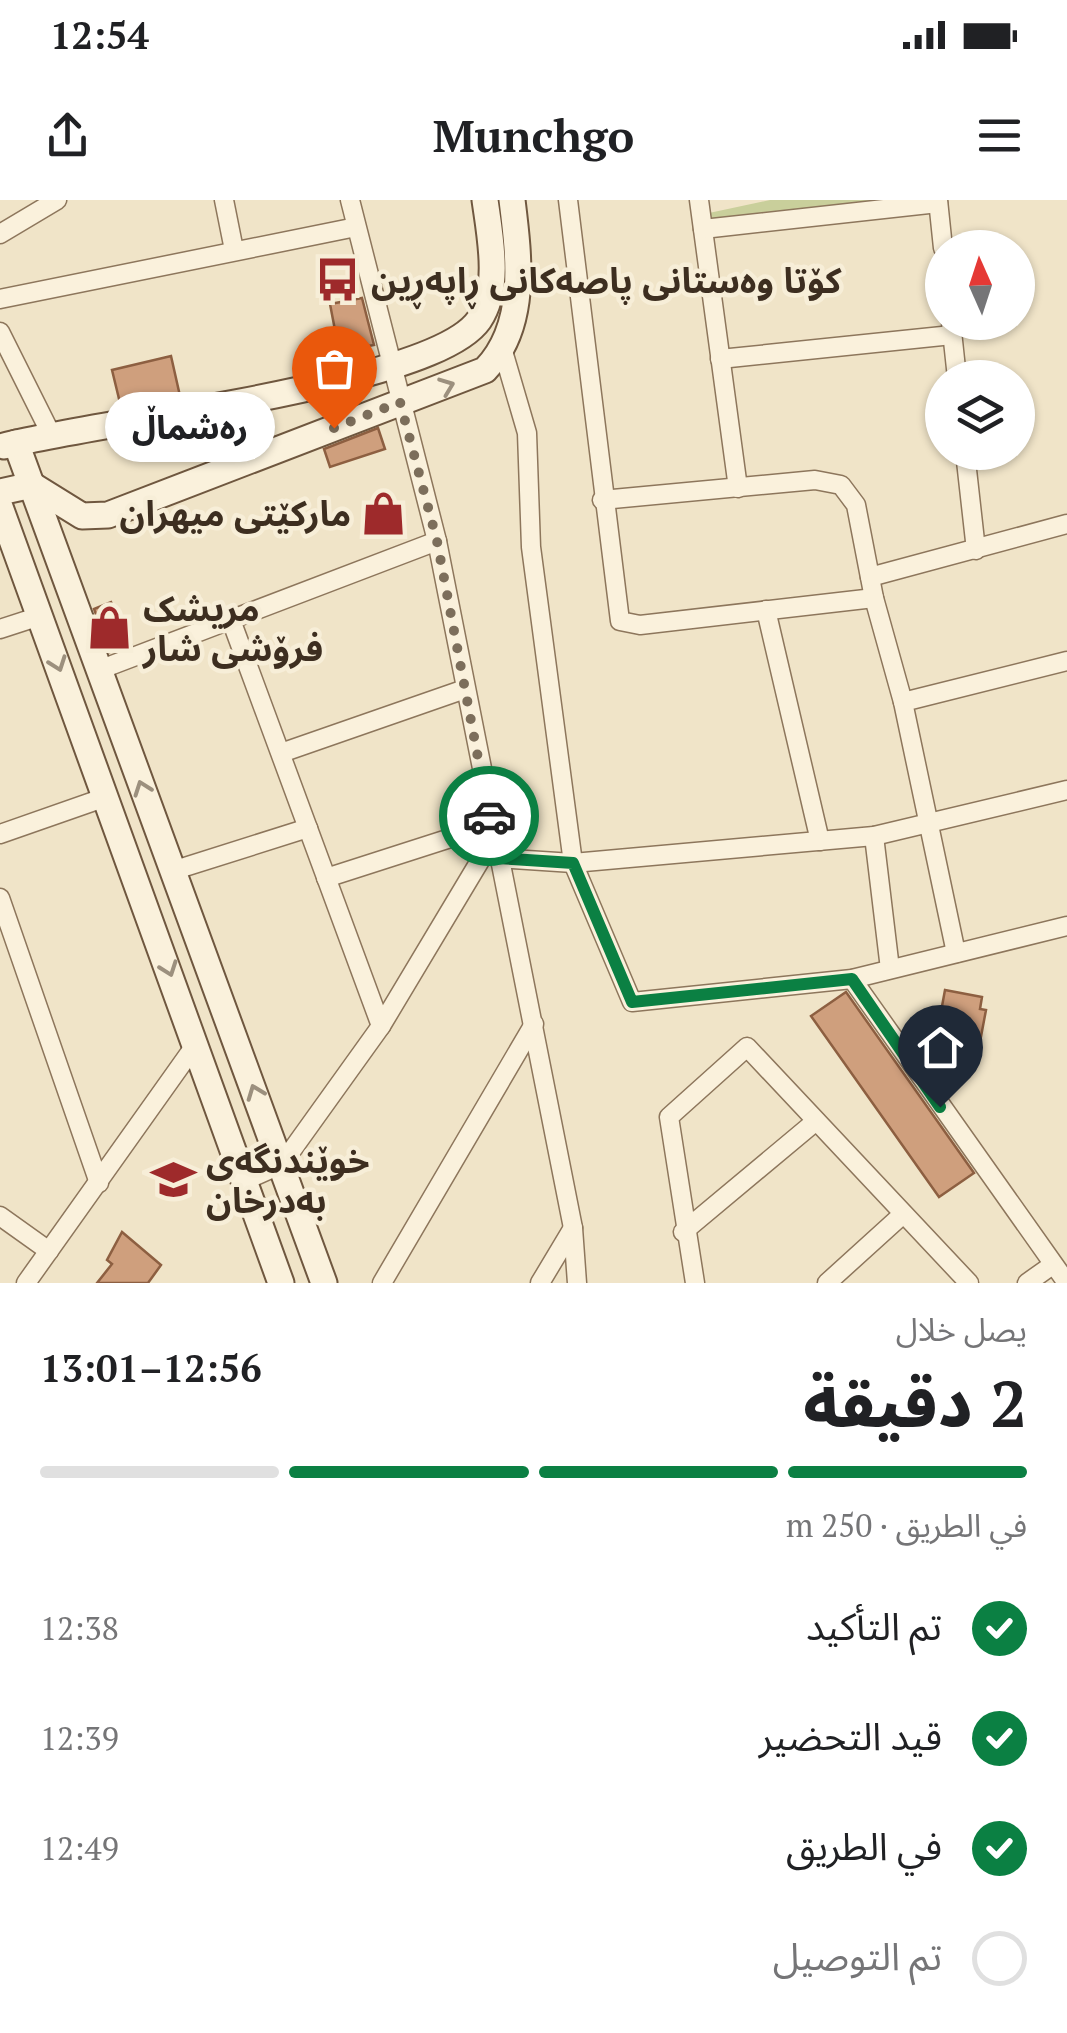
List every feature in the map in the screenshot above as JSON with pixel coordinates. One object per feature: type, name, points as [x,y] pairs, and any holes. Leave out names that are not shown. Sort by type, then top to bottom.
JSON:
[{"type":"street","points":[[0,234],[56,200]]},
{"type":"street","points":[[224,200],[234,250]]},
{"type":"street","points":[[350,200],[389,367],[437,541],[534,1024],[572,1228],[577,1283]]},
{"type":"street","points":[[324,1283],[32,485],[8,445],[389,367],[459,340],[481,317],[491,287],[486,200]]},
{"type":"street","points":[[0,492],[32,485],[82,516],[108,515],[485,370],[504,351],[514,323],[512,200]]},
{"type":"street","points":[[568,200],[616,613],[623,624],[874,598]]},
{"type":"street","points":[[699,200],[738,488]]},
{"type":"street","points":[[703,229],[938,201],[941,230]]},
{"type":"street","points":[[0,299],[356,227]]},
{"type":"street","points":[[0,332],[52,436]]},
{"type":"street","points":[[720,360],[925,333]]},
{"type":"street","points":[[504,351],[527,433],[531,547],[573,863],[632,1002],[852,979],[1067,926]]},
{"type":"street","points":[[967,470],[976,550]]},
{"type":"street","points":[[602,500],[816,480],[841,484],[856,505],[874,598],[931,822],[956,953]]},
{"type":"street","points":[[0,506],[280,1282]]},
{"type":"street","points":[[870,577],[1067,524]]},
{"type":"street","points":[[99,670],[437,541]]},
{"type":"street","points":[[766,610],[820,841]]},
{"type":"street","points":[[0,629],[40,616]]},
{"type":"street","points":[[232,620],[381,1026]]},
{"type":"street","points":[[902,702],[1067,661]]},
{"type":"street","points":[[280,753],[465,689]]},
{"type":"street","points":[[326,878],[494,840],[573,863],[874,836],[1067,790]]},
{"type":"street","points":[[0,834],[106,797]]},
{"type":"street","points":[[172,871],[308,828]]},
{"type":"street","points":[[874,836],[890,969]]},
{"type":"street","points":[[246,1180],[282,1164],[381,1026],[494,840]]},
{"type":"street","points":[[0,898],[6,934],[99,1183]]},
{"type":"street","points":[[852,979],[1066,1283]]},
{"type":"street","points":[[382,1283],[534,1024]]},
{"type":"street","points":[[26,1283],[196,1044]]},
{"type":"street","points":[[695,1283],[668,1118],[747,1047],[969,1283]]},
{"type":"street","points":[[684,1232],[816,1121]]},
{"type":"street","points":[[826,1283],[902,1214]]},
{"type":"street","points":[[0,1216],[49,1251]]},
{"type":"street","points":[[540,1283],[572,1228]]},
{"type":"street","points":[[1027,1283],[1051,1266]]},
{"type":"green space","points":[[770,200],[920,200],[711,224],[709,213]]},
{"type":"building","points":[[362,298],[374,345],[339,351],[330,304]]},
{"type":"building","points":[[171,356],[180,396],[121,407],[112,370]]},
{"type":"building","points":[[378,428],[385,449],[330,467],[324,449]]},
{"type":"building","name":"مریشک فرۆشی شار","points":[[111,602],[131,644],[110,652],[94,609]]},
{"type":"building","points":[[945,990],[982,997],[980,1009],[986,1010],[976,1063],[962,1060],[954,1068],[948,1058],[933,1055]]},
{"type":"building","points":[[846,992],[974,1173],[939,1197],[811,1016]]},
{"type":"building","points":[[122,1232],[161,1265],[148,1283],[97,1283],[112,1264],[107,1260]]},
{"type":"way so far","points":[[334,428],[400,402],[437,541],[489,816]]},
{"type":"place","name":"كۆتا وەستانی پاصەکانی ڕاپەڕین","points":[[338,280]]},
{"type":"place","name":"رەشماڵ","points":[[334,428]]},
{"type":"place","name":"مارکێتی میهران","points":[[384,513]]},
{"type":"place","name":"مریشک فرۆشی شار","points":[[110,628]]},
{"type":"place","name":"خوێندنگەی بەدرخان","points":[[173,1180]]},
{"type":"route","points":[[489,816],[498,858],[573,863],[632,1002],[852,979],[940,1107]]}]
